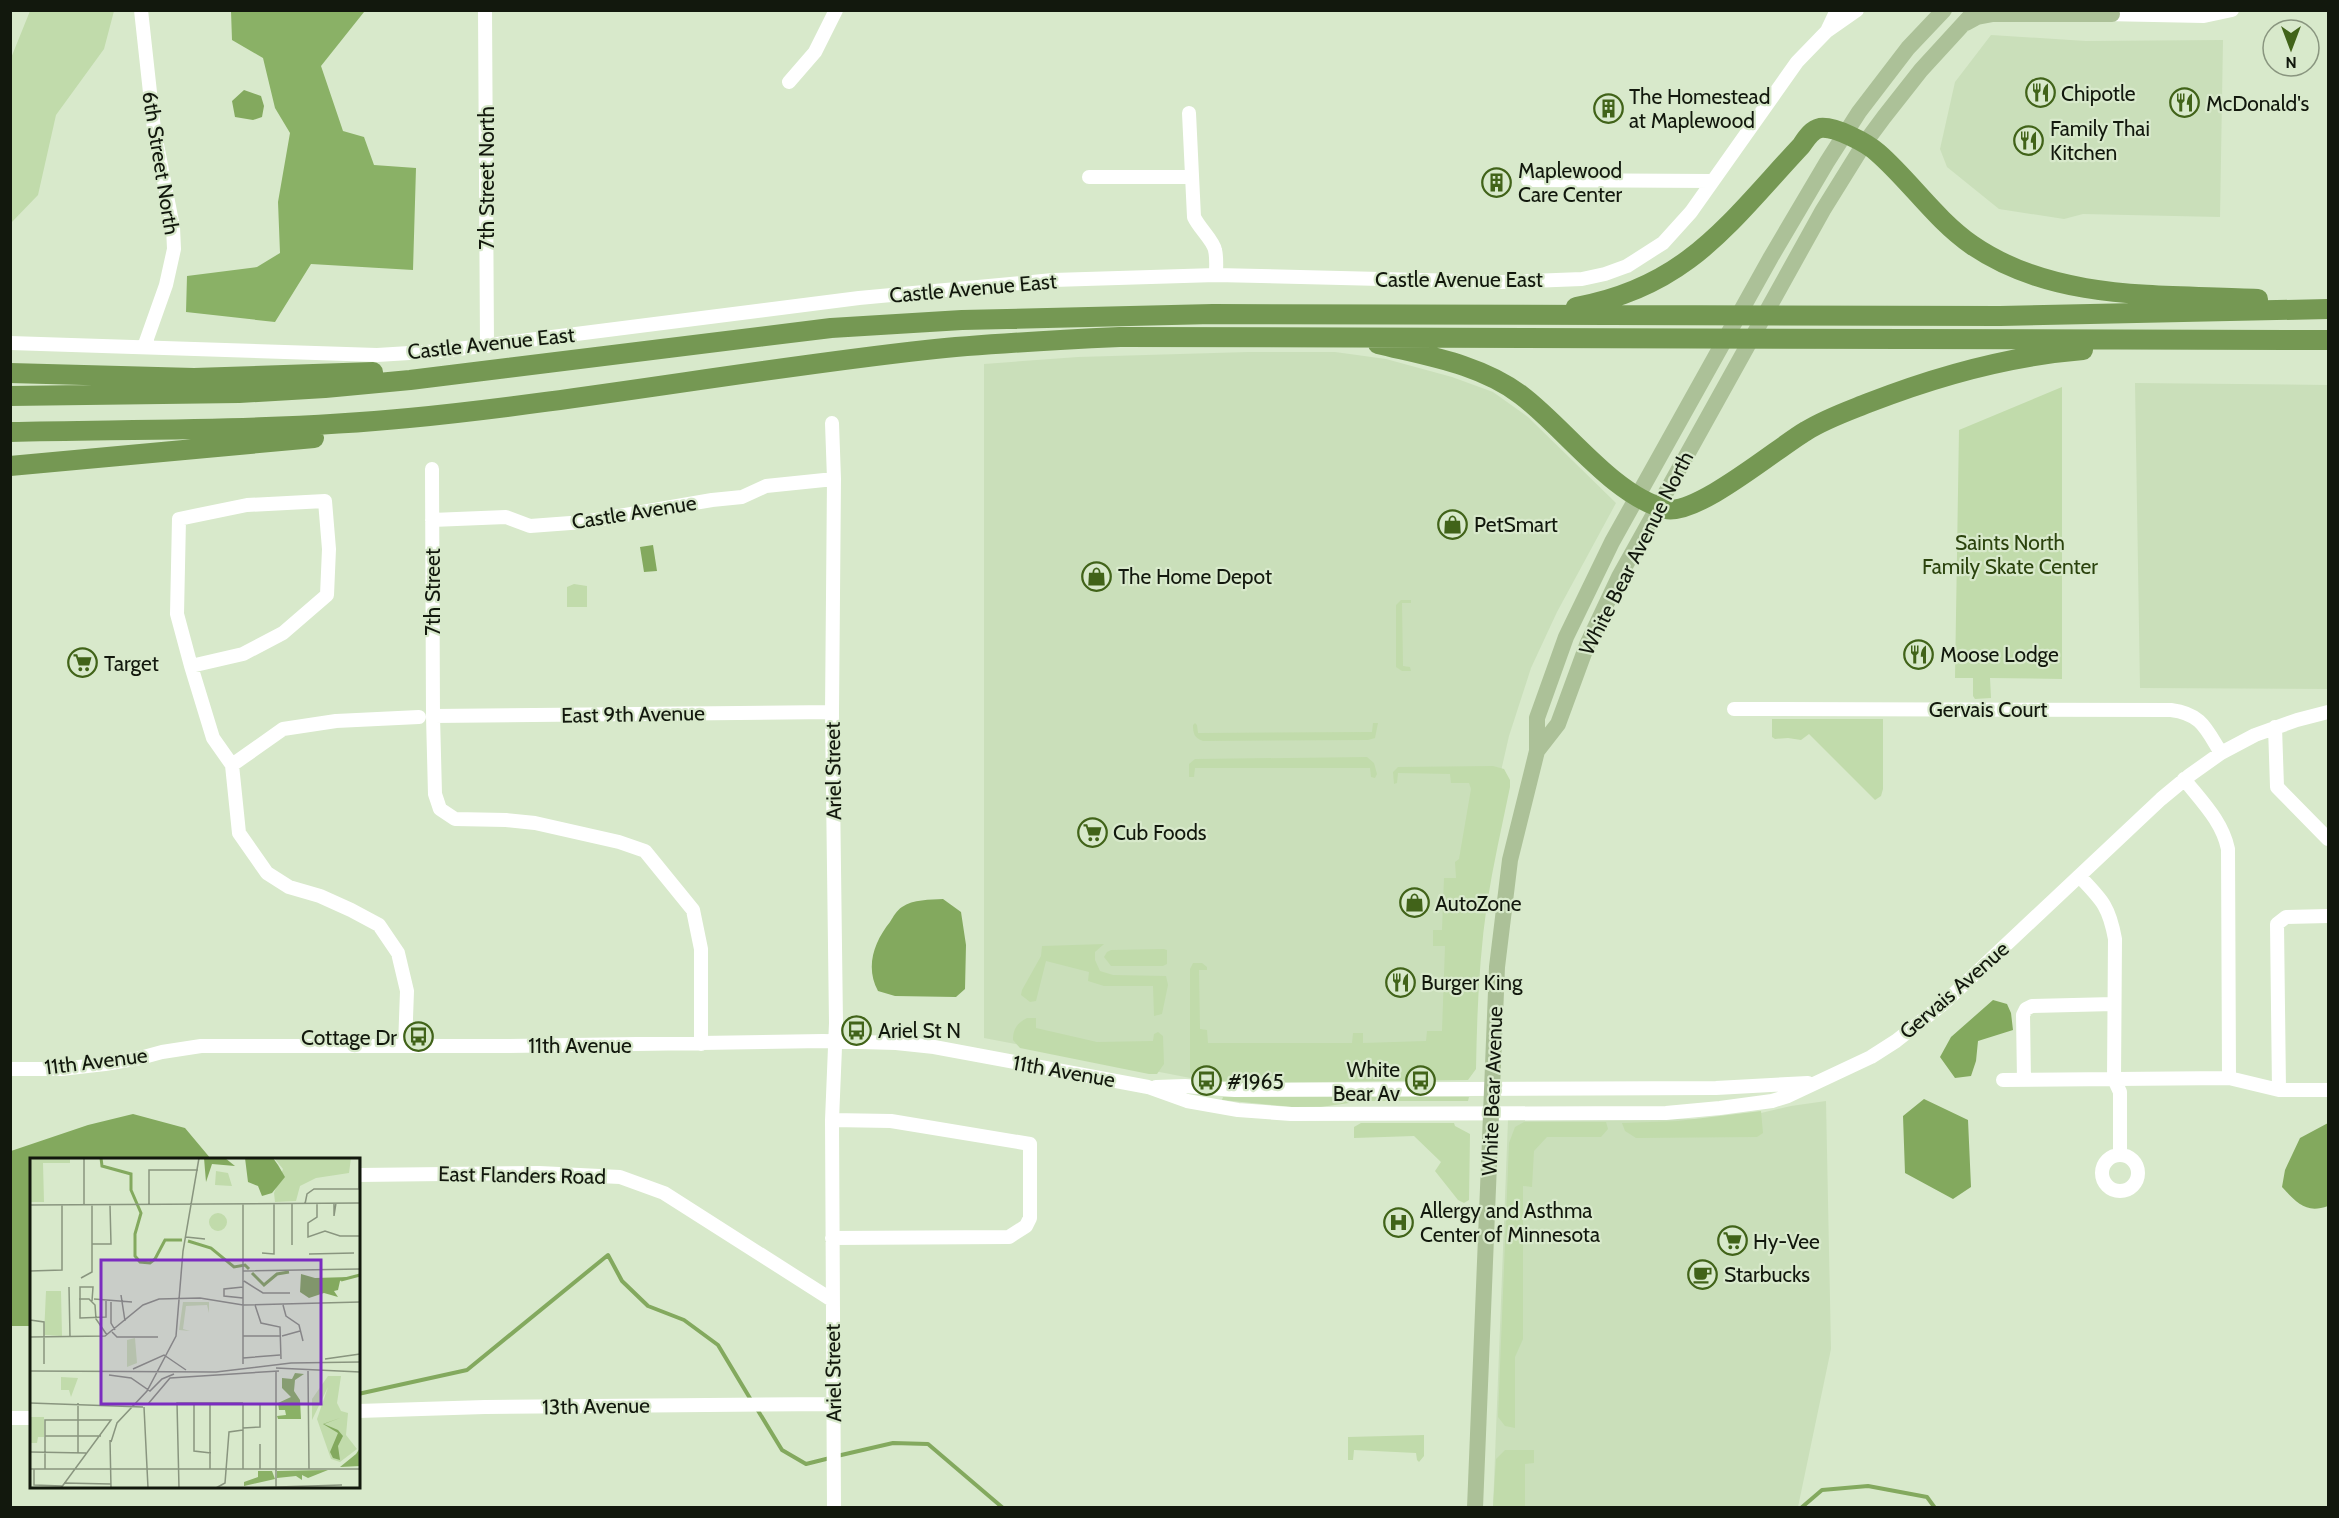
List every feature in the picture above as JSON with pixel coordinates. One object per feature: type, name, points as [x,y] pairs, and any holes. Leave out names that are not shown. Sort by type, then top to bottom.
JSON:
[{"type":"highway","points":[[1493,315],[1600,303],[1648,286],[1687,262],[1707,246],[1801,146],[1810,133],[1820,128],[1844,133],[1877,152],[1951,229],[1996,259],[2043,279],[2069,286],[2122,292],[2328,302]]},
{"type":"highway","points":[[10,396],[272,391],[410,380],[831,328],[1028,318],[1213,314],[2012,315],[2328,309]]},
{"type":"highway","points":[[10,432],[287,426],[408,418],[820,363],[976,345],[1171,336],[2328,340]]},
{"type":"highway","points":[[1349,336],[1459,364],[1502,383],[1541,412],[1616,482],[1669,510],[1686,508],[1712,495],[1808,430],[1862,406],[1940,378],[2031,355],[2229,340]]},
{"type":"highway","points":[[10,373],[194,378],[362,372],[477,372]]},
{"type":"highway","points":[[10,466],[345,435],[476,410]]},
{"type":"main road","name":"White Bear Avenue North","points":[[1536,751],[1537,718],[1557,659],[1589,587],[1637,495],[1771,257],[1844,133],[1888,73],[1944,10]]},
{"type":"main road","name":"White Bear Avenue North","points":[[1536,751],[1558,724],[1577,671],[1619,577],[1810,233],[1864,144],[1915,78],[1976,10]]},
{"type":"main road","points":[[1960,27],[1977,16],[1993,14],[2112,14]]},
{"type":"main road","name":"White Bear Avenue","points":[[1475,1508],[1497,968],[1504,895],[1516,832],[1536,751]]},
{"type":"street","name":"6th Street North","points":[[141,10],[154,129],[173,227],[174,249],[166,285],[144,347]]},
{"type":"street","name":"7th Street North","points":[[485,10],[487,346]]},
{"type":"street","points":[[789,82],[815,52],[836,10]]},
{"type":"street","points":[[1827,31],[1837,10]]},
{"type":"street","points":[[1827,31],[1857,10]]},
{"type":"street","points":[[2077,10],[2112,14],[2204,16],[2232,10]]},
{"type":"street","name":"Castle Avenue East","points":[[10,343],[377,355],[487,346],[859,298],[1089,278],[1216,275],[1502,282],[1582,279],[1627,266],[1663,243],[1690,212],[1797,62],[1827,31]]},
{"type":"street","points":[[1189,113],[1194,217],[1202,232],[1213,243],[1216,275]]},
{"type":"street","points":[[1089,177],[1191,177]]},
{"type":"street","points":[[1528,180],[1712,181]]},
{"type":"street","name":"Ariel Street","points":[[832,423],[834,478],[832,712],[835,1041],[832,1120],[834,1508]]},
{"type":"street","name":"7th Street","points":[[432,469],[426,717],[435,794],[440,809],[455,819],[506,820],[535,824],[645,851],[693,910],[702,949],[701,1044]]},
{"type":"street","name":"Castle Avenue","points":[[432,520],[506,517],[530,526],[584,522],[742,497],[766,486],[834,478]]},
{"type":"street","points":[[191,666],[243,654],[273,639],[327,595],[329,549],[325,501],[247,505],[179,519],[177,614],[191,666],[213,738],[232,765],[239,833],[267,873],[289,887],[320,896],[379,925],[398,952],[407,991],[405,1046]]},
{"type":"street","name":"Gervais Court","points":[[1734,709],[2171,710],[2185,712],[2198,718],[2221,753]]},
{"type":"street","name":"East 9th Avenue","points":[[232,765],[283,729],[336,721],[426,717],[832,712]]},
{"type":"street","name":"Gervais Avenue","points":[[1491,1113],[1666,1113],[1772,1101],[1788,1096],[1871,1057],[1920,1024],[2184,780],[2221,753],[2255,735],[2328,712]]},
{"type":"street","points":[[2275,727],[2277,787],[2328,839]]},
{"type":"street","points":[[2184,780],[2217,820],[2224,832],[2228,849],[2229,1078]]},
{"type":"street","points":[[2079,876],[2105,903],[2115,939],[2114,1079],[2120,1092],[2120,1155]]},
{"type":"street","points":[[2279,1090],[2277,924],[2286,917],[2328,916]]},
{"type":"street","points":[[2024,1080],[2024,1015],[2026,1009],[2032,1006],[2115,1004]]},
{"type":"street","name":"11th Avenue","points":[[10,1069],[61,1069],[105,1064],[201,1046],[701,1044],[835,1041],[934,1047],[1148,1087],[1187,1101],[1238,1110],[1281,1113],[1491,1113]]},
{"type":"street","points":[[2003,1080],[2229,1078],[2279,1090],[2328,1090]]},
{"type":"street","name":"Gervais Avenue","points":[[1492,1089],[1716,1088],[1814,1083]]},
{"type":"street","name":"11th Avenue","points":[[1148,1087],[1185,1086],[1235,1090],[1492,1089]]},
{"type":"street","points":[[832,1120],[891,1121],[1030,1144],[1031,1209],[1026,1226],[1009,1237],[832,1238]]},
{"type":"street","name":"East Flanders Road","points":[[360,1175],[539,1173],[620,1177],[664,1193],[832,1300]]},
{"type":"street","name":"13th Avenue","points":[[360,1411],[485,1407],[834,1404]]},
{"type":"street","points":[[10,1418],[30,1418]]},
{"type":"shaded area","points":[[231,11],[375,11],[364,12],[321,66],[343,131],[364,137],[374,165],[416,168],[413,270],[311,264],[275,322],[186,312],[187,276],[257,267],[280,253],[278,202],[290,133],[275,108],[263,58],[232,40]]},
{"type":"shaded area","points":[[1991,35],[2086,41],[2223,40],[2220,217],[2083,214],[2064,219],[1999,209],[1947,167],[1940,149],[1955,82]]},
{"type":"shaded area","points":[[244,90],[261,96],[264,106],[262,117],[253,120],[235,117],[232,101]]},
{"type":"shaded area","points":[[1335,352],[1386,359],[1452,377],[1493,392],[1528,417],[1616,503],[1557,612],[1531,668],[1509,736],[1491,815],[1467,1078],[1206,1081],[984,1038],[984,364],[1078,357]]},
{"type":"shaded area","points":[[2135,383],[2328,385],[2328,689],[2140,688]]},
{"type":"shaded area","points":[[653,545],[657,571],[644,572],[640,547]]},
{"type":"shaded area","points":[[943,899],[961,912],[966,945],[965,989],[956,997],[895,996],[878,991],[872,973],[873,955],[880,938],[895,914],[902,907],[911,903]]},
{"type":"shaded area","points":[[1993,1000],[2007,1004],[2011,1013],[2013,1030],[1978,1041],[1976,1061],[1971,1076],[1955,1078],[1940,1057],[1951,1037]]},
{"type":"shaded area","points":[[1924,1099],[1968,1120],[1971,1187],[1953,1199],[1905,1173],[1903,1116]]},
{"type":"shaded area","points":[[1826,1101],[1831,1349],[1798,1507],[1493,1508],[1508,1120],[1713,1119]]},
{"type":"shaded area","points":[[133,1114],[185,1128],[210,1158],[30,1158],[30,1326],[11,1326],[11,1151],[88,1125]]},
{"type":"shaded area","points":[[2328,1123],[2328,1206],[2308,1208],[2297,1202],[2282,1187],[2285,1170],[2300,1138]]},
{"type":"green space","points":[[30,11],[114,11],[104,49],[56,115],[38,195],[11,223],[11,58]]},
{"type":"green space","name":"Saints North Family Skate Center","points":[[2062,387],[2062,679],[1990,678],[1991,698],[1975,699],[1973,678],[1955,678],[1959,430]]},
{"type":"green space","points":[[574,584],[587,586],[587,607],[567,607],[567,587]]},
{"type":"green space","points":[[1401,600],[1411,600],[1411,603],[1402,603],[1403,666],[1410,667],[1411,671],[1402,671],[1396,667],[1396,605]]},
{"type":"green space","points":[[1772,719],[1883,719],[1883,789],[1881,796],[1875,800],[1809,734],[1801,740],[1772,737]]},
{"type":"green space","points":[[1195,723],[1198,733],[1372,732],[1373,723],[1378,723],[1375,738],[1368,740],[1203,741],[1195,735],[1193,725]]},
{"type":"green space","points":[[1367,757],[1374,763],[1377,774],[1375,778],[1371,777],[1370,768],[1195,768],[1194,777],[1189,777],[1189,764],[1195,759]]},
{"type":"green space","points":[[1493,766],[1504,769],[1510,780],[1510,787],[1484,925],[1476,1069],[1468,1080],[1244,1083],[1196,1078],[1190,1072],[1190,969],[1193,963],[1202,963],[1207,967],[1207,970],[1199,970],[1200,1029],[1207,1030],[1208,1043],[1352,1043],[1353,1033],[1363,1033],[1363,1043],[1426,1041],[1427,1031],[1442,1031],[1445,946],[1433,946],[1433,930],[1442,930],[1444,878],[1456,878],[1455,862],[1459,859],[1471,789],[1469,783],[1451,783],[1450,774],[1398,773],[1397,783],[1394,784],[1393,772],[1398,767]]},
{"type":"green space","points":[[1104,944],[1095,952],[1095,960],[1100,971],[1113,975],[1166,976],[1168,985],[1162,1014],[1154,1016],[1153,986],[1104,986],[1088,981],[1089,972],[1046,961],[1036,1001],[1030,1002],[1021,995],[1041,956],[1042,946]]},
{"type":"green space","points":[[1111,950],[1167,950],[1167,964],[1163,966],[1111,966],[1104,957]]},
{"type":"green space","points":[[1027,1018],[1036,1018],[1036,1028],[1097,1042],[1153,1041],[1154,1034],[1158,1032],[1163,1036],[1164,1064],[1157,1074],[1149,1074],[1020,1048],[1013,1040],[1014,1033],[1018,1024]]},
{"type":"green space","points":[[1223,1097],[1469,1097],[1468,1101],[1363,1101],[1321,1107],[1292,1107],[1222,1100]]},
{"type":"green space","points":[[1761,1111],[1763,1133],[1757,1137],[1636,1138],[1625,1131],[1622,1123],[1678,1121]]},
{"type":"green space","points":[[1524,1122],[1606,1122],[1608,1129],[1601,1137],[1547,1137],[1534,1151],[1532,1187],[1523,1186],[1523,1339],[1515,1357],[1515,1428],[1505,1426],[1498,1417],[1509,1143],[1515,1127]]},
{"type":"green space","points":[[1361,1123],[1454,1123],[1455,1126],[1470,1134],[1469,1200],[1464,1203],[1458,1200],[1435,1171],[1441,1162],[1414,1136],[1354,1138],[1354,1127]]},
{"type":"green space","points":[[1424,1435],[1424,1456],[1419,1462],[1416,1453],[1354,1450],[1353,1460],[1348,1460],[1348,1437]]},
{"type":"green space","points":[[1505,1450],[1534,1450],[1534,1463],[1525,1464],[1525,1507],[1493,1507],[1496,1459]]},
{"type":"waterway","points":[[360,1394],[467,1370],[608,1255],[622,1281],[648,1306],[684,1320],[718,1345],[751,1400]]},
{"type":"waterway","points":[[757,1409],[782,1450],[806,1464],[830,1458]]},
{"type":"waterway","points":[[837,1456],[893,1443],[928,1444],[1003,1508]]},
{"type":"waterway","points":[[1801,1508],[1822,1490],[1868,1486],[1927,1497],[1935,1508]]},
{"type":"place","name":"Chipotle","points":[[2040,93]]},
{"type":"place","name":"McDonald's","points":[[2185,103]]},
{"type":"place","name":"The Homestead at Maplewood","points":[[1608,108]]},
{"type":"place","name":"Family Thai Kitchen","points":[[2029,140]]},
{"type":"place","name":"Maplewood Care Center","points":[[1497,182]]},
{"type":"place","name":"PetSmart","points":[[1453,524]]},
{"type":"place","name":"The Home Depot","points":[[1097,576]]},
{"type":"place","name":"Moose Lodge","points":[[1919,654]]},
{"type":"place","name":"Target","points":[[83,663]]},
{"type":"place","name":"Cub Foods","points":[[1092,832]]},
{"type":"place","name":"AutoZone","points":[[1414,903]]},
{"type":"place","name":"Burger King","points":[[1400,982]]},
{"type":"place","name":"Ariel St N","points":[[857,1030]]},
{"type":"place","name":"Cottage Dr","points":[[418,1037]]},
{"type":"place","name":"#1965","points":[[1206,1081]]},
{"type":"place","name":"White Bear Av","points":[[1421,1081]]},
{"type":"place","name":"Allergy and Asthma Center of Minnesota","points":[[1399,1222]]},
{"type":"place","name":"Hy-Vee","points":[[1732,1241]]},
{"type":"place","name":"Starbucks","points":[[1703,1274]]}]
